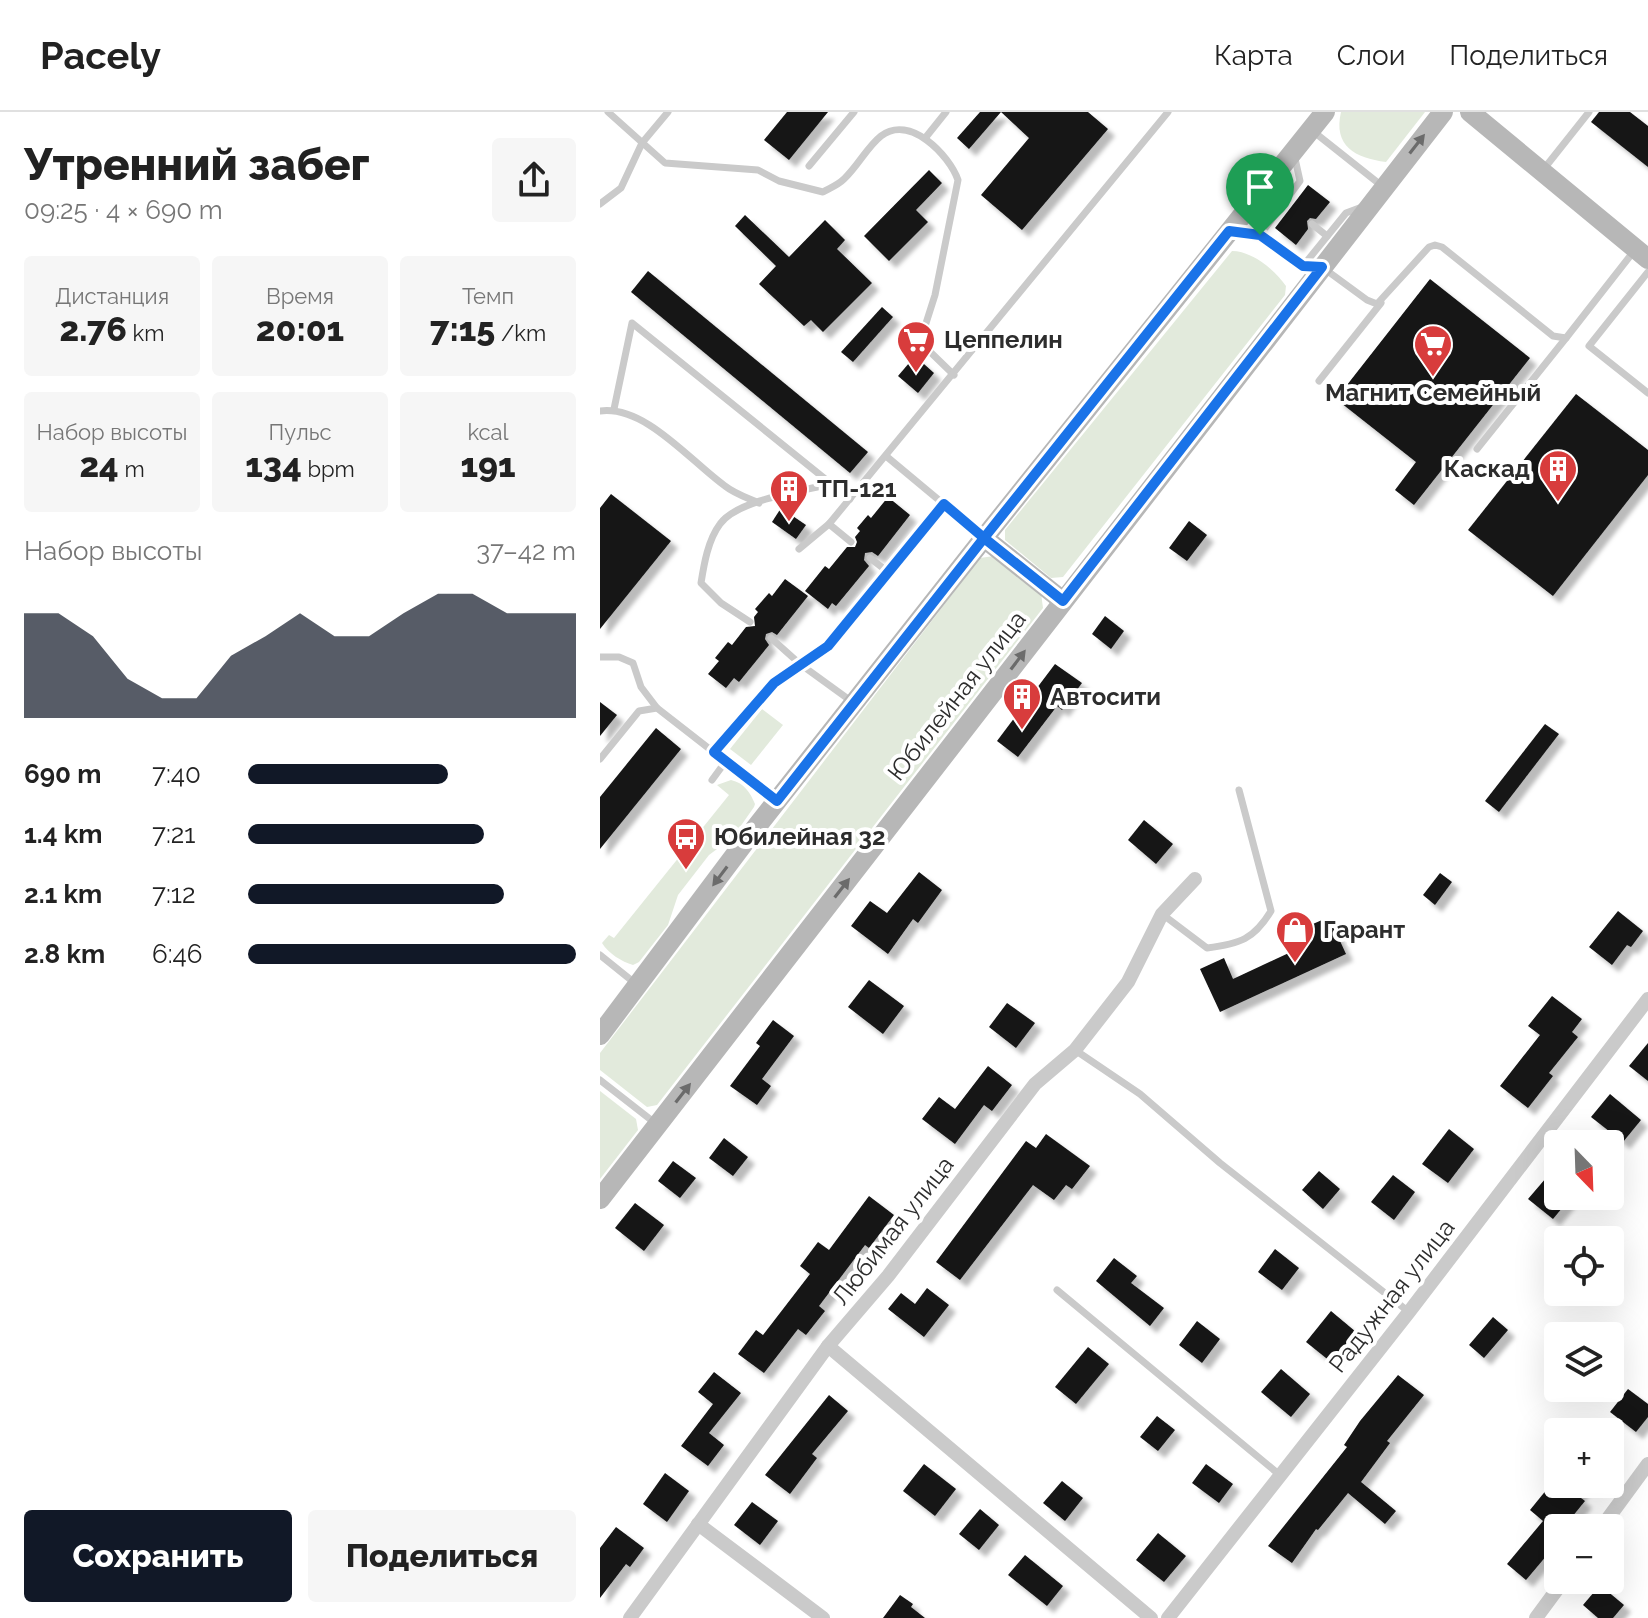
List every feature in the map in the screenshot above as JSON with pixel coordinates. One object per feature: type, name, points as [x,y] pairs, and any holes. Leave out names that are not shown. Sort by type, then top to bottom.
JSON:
[{"type":"main road","points":[[600,1035],[777,801],[1325,112]]},
{"type":"main road","name":"Юбилейная улица","points":[[600,1199],[1063,601],[1312,267],[1378,195],[1443,112]]},
{"type":"main road","points":[[1470,112],[1642,254]]},
{"type":"main road","points":[[984,538],[1063,601]]},
{"type":"street","name":"Любимая улица","points":[[630,1618],[828,1346],[888,1276],[1035,1084],[1075,1050],[1128,982],[1162,914],[1195,879]]},
{"type":"street","name":"Радужная улица","points":[[1168,1618],[1409,1312],[1648,999]]},
{"type":"street","points":[[828,1346],[1151,1618]]},
{"type":"street","points":[[1614,1514],[1642,1484],[1648,1464]]},
{"type":"street","points":[[698,1524],[823,1618]]},
{"type":"street","points":[[1536,1618],[1554,1594]]},
{"type":"lane","points":[[608,112],[665,163],[758,170],[779,181],[823,192],[842,181],[883,134],[902,130],[926,137],[953,166],[958,180],[935,295],[920,342],[954,375]]},
{"type":"lane","points":[[600,204],[621,188],[642,143],[668,112]]},
{"type":"lane","points":[[809,166],[854,112]]},
{"type":"lane","points":[[926,137],[946,112]]},
{"type":"lane","points":[[799,549],[829,524],[1168,112]]},
{"type":"lane","points":[[1541,172],[1589,112]]},
{"type":"lane","points":[[1311,130],[1378,195],[1346,213],[1327,236],[1312,267]]},
{"type":"lane","points":[[1260,235],[1288,205],[1300,181],[1294,151]]},
{"type":"lane","points":[[1312,224],[1327,236]]},
{"type":"lane","points":[[1229,231],[1260,235],[1367,300],[1377,304],[1382,302]]},
{"type":"lane","points":[[1319,381],[1423,253],[1435,245],[1442,247],[1553,336],[1566,338]]},
{"type":"lane","points":[[1477,449],[1566,338],[1642,254]]},
{"type":"lane","points":[[1648,272],[1589,346],[1648,393]]},
{"type":"lane","points":[[614,409],[632,323],[850,499]]},
{"type":"lane","points":[[600,411],[614,409],[644,421],[728,489],[759,503]]},
{"type":"lane","points":[[886,456],[984,538]]},
{"type":"lane","points":[[750,622],[721,603],[701,583],[704,564],[720,523],[737,509],[831,484]]},
{"type":"lane","points":[[714,752],[774,683],[828,646],[944,504]]},
{"type":"lane","points":[[829,524],[851,542]]},
{"type":"lane","points":[[870,558],[888,572]]},
{"type":"lane","points":[[771,638],[800,664],[854,703]]},
{"type":"lane","points":[[600,657],[619,657],[633,663],[641,687],[657,708],[777,801]]},
{"type":"lane","points":[[600,759],[639,711],[657,708]]},
{"type":"lane","points":[[712,780],[726,761]]},
{"type":"lane","points":[[1162,914],[1207,948],[1234,945],[1259,931],[1271,911],[1239,790]]},
{"type":"lane","points":[[600,955],[638,986]]},
{"type":"lane","points":[[1075,1050],[1140,1094],[1220,1163],[1409,1312]]},
{"type":"lane","points":[[600,1080],[658,1125]]},
{"type":"lane","points":[[1057,1290],[1281,1476]]},
{"type":"shaded area","points":[[1341,112],[1425,112],[1386,162],[1365,157],[1349,148],[1340,134]]},
{"type":"shaded area","points":[[1232,251],[1247,254],[1269,268],[1286,286],[1285,295],[1063,577],[1051,578],[1005,540],[1005,530]]},
{"type":"shaded area","points":[[994,556],[1041,593],[1043,608],[657,1105],[647,1107],[600,1070],[600,1053],[980,558]]},
{"type":"shaded area","points":[[762,709],[783,725],[751,765],[730,749]]},
{"type":"shaded area","points":[[731,780],[746,789],[754,807],[733,837],[709,855],[678,895],[668,925],[639,962],[633,965],[624,962],[602,943],[609,935],[614,938],[729,795],[717,785]]},
{"type":"shaded area","points":[[600,1091],[636,1119],[638,1130],[600,1179]]},
{"type":"building","points":[[787,112],[828,112],[789,160],[764,140]]},
{"type":"building","points":[[980,112],[1001,112],[969,149],[957,138]]},
{"type":"building","points":[[1001,112],[1088,112],[1108,129],[1022,230],[981,195],[1029,138]]},
{"type":"building","points":[[1599,112],[1630,112],[1648,126],[1648,167],[1591,122]]},
{"type":"building","points":[[929,170],[942,183],[916,210],[928,222],[889,261],[864,236]]},
{"type":"building","points":[[1308,185],[1330,202],[1316,219],[1307,221],[1308,229],[1296,245],[1275,228]]},
{"type":"building","points":[[745,215],[789,257],[825,220],[845,240],[837,249],[872,283],[823,332],[811,320],[804,326],[759,284],[776,266],[735,226]]},
{"type":"building","points":[[648,271],[868,452],[850,473],[631,292]]},
{"type":"building","name":"Магнит Семейный","points":[[1430,279],[1530,358],[1414,505],[1395,490],[1416,462],[1336,399]]},
{"type":"building","points":[[882,307],[893,317],[853,362],[841,352]]},
{"type":"building","name":"Цеппелин","points":[[915,356],[934,373],[918,393],[898,376]]},
{"type":"building","name":"Каскад","points":[[1576,394],[1648,450],[1648,475],[1553,596],[1468,530]]},
{"type":"building","points":[[611,494],[671,541],[600,629],[600,508]]},
{"type":"building","points":[[888,497],[910,515],[878,556],[872,552],[865,553],[864,560],[869,566],[836,606],[832,603],[828,609],[805,591],[825,566],[829,569],[847,547],[855,547],[855,537],[860,531],[857,528],[868,515],[871,518]]},
{"type":"building","name":"ТП-121","points":[[781,508],[806,525],[796,539],[772,522]]},
{"type":"building","points":[[1189,521],[1207,535],[1187,561],[1169,548]]},
{"type":"building","points":[[785,579],[808,596],[777,635],[772,632],[766,634],[769,645],[739,682],[734,678],[726,688],[708,674],[719,661],[715,658],[728,642],[732,645],[746,627],[755,626],[754,617],[758,612],[755,609],[769,593],[772,596]]},
{"type":"building","points":[[1105,616],[1124,631],[1111,649],[1092,634]]},
{"type":"building","points":[[1055,664],[1082,683],[1062,710],[1057,706],[1018,757],[997,741]]},
{"type":"building","points":[[600,702],[617,715],[600,736]]},
{"type":"building","points":[[1545,724],[1559,734],[1499,812],[1485,801]]},
{"type":"building","points":[[656,728],[681,749],[600,849],[600,797]]},
{"type":"building","points":[[1144,820],[1173,844],[1156,864],[1128,840]]},
{"type":"building","points":[[919,872],[942,890],[918,923],[913,919],[888,954],[851,926],[870,901],[887,913]]},
{"type":"building","points":[[1440,873],[1452,882],[1435,905],[1423,895]]},
{"type":"building","points":[[1618,911],[1643,931],[1612,965],[1589,947]]},
{"type":"building","name":"Гарант","points":[[1329,917],[1346,954],[1220,1012],[1200,969],[1224,958],[1233,979],[1306,945],[1299,930]]},
{"type":"building","points":[[869,980],[904,1006],[883,1034],[848,1007]]},
{"type":"building","points":[[1552,996],[1582,1019],[1572,1032],[1578,1037],[1549,1073],[1553,1076],[1528,1108],[1500,1086],[1540,1035],[1528,1026]]},
{"type":"building","points":[[1007,1003],[1035,1023],[1016,1048],[989,1027]]},
{"type":"building","points":[[773,1020],[794,1036],[762,1079],[771,1086],[757,1105],[730,1086],[760,1046],[756,1043]]},
{"type":"building","points":[[1648,1043],[1648,1081],[1629,1066]]},
{"type":"building","points":[[988,1066],[1012,1085],[992,1111],[984,1105],[955,1144],[922,1119],[939,1097],[955,1109]]},
{"type":"building","points":[[1610,1094],[1641,1120],[1624,1141],[1624,1130],[1608,1130],[1591,1117]]},
{"type":"building","points":[[1449,1129],[1474,1149],[1448,1183],[1422,1164]]},
{"type":"building","points":[[1046,1134],[1090,1166],[1072,1189],[1066,1185],[1054,1200],[1033,1185],[960,1280],[936,1262],[1026,1141],[1036,1148]]},
{"type":"building","points":[[724,1138],[748,1157],[733,1176],[709,1158]]},
{"type":"building","points":[[673,1161],[696,1178],[680,1198],[658,1181]]},
{"type":"building","points":[[1319,1171],[1340,1189],[1323,1209],[1302,1190]]},
{"type":"building","points":[[1393,1175],[1415,1192],[1394,1220],[1371,1202]]},
{"type":"building","points":[[1544,1180],[1544,1210],[1560,1210],[1553,1219],[1528,1199]]},
{"type":"building","points":[[869,1196],[894,1215],[869,1248],[865,1245],[819,1306],[825,1311],[806,1335],[798,1329],[764,1373],[738,1354],[756,1330],[763,1335],[810,1274],[800,1266],[818,1242],[829,1250]]},
{"type":"building","points":[[635,1203],[664,1225],[644,1251],[615,1228]]},
{"type":"building","points":[[1275,1249],[1299,1268],[1282,1290],[1258,1272]]},
{"type":"building","points":[[1114,1258],[1137,1276],[1131,1283],[1164,1308],[1150,1326],[1096,1281]]},
{"type":"building","points":[[927,1288],[949,1305],[924,1337],[888,1309],[901,1293],[915,1304]]},
{"type":"building","points":[[1331,1311],[1356,1332],[1331,1362],[1306,1342]]},
{"type":"building","points":[[1493,1317],[1508,1330],[1484,1358],[1469,1345]]},
{"type":"building","points":[[1197,1321],[1220,1339],[1202,1363],[1179,1345]]},
{"type":"building","points":[[1088,1347],[1109,1364],[1076,1404],[1055,1387]]},
{"type":"building","points":[[1281,1369],[1310,1394],[1291,1417],[1261,1392]]},
{"type":"building","points":[[714,1372],[741,1393],[709,1433],[724,1445],[708,1466],[681,1446],[713,1404],[698,1392]]},
{"type":"building","points":[[1398,1375],[1424,1395],[1387,1441],[1390,1443],[1361,1482],[1396,1511],[1385,1524],[1348,1493],[1316,1529],[1292,1563],[1268,1546],[1347,1447],[1344,1445],[1360,1421]]},
{"type":"building","points":[[1628,1389],[1648,1404],[1648,1417],[1636,1432],[1624,1423],[1624,1418],[1618,1418],[1610,1412],[1618,1402],[1624,1402]]},
{"type":"building","points":[[829,1395],[848,1411],[812,1454],[817,1458],[790,1494],[765,1475]]},
{"type":"building","points":[[1157,1416],[1175,1430],[1158,1451],[1140,1437]]},
{"type":"building","points":[[924,1464],[956,1489],[935,1516],[903,1491]]},
{"type":"building","points":[[1206,1464],[1233,1484],[1219,1503],[1192,1483]]},
{"type":"building","points":[[665,1473],[689,1491],[667,1522],[643,1504]]},
{"type":"building","points":[[1062,1481],[1083,1498],[1065,1521],[1043,1503]]},
{"type":"building","points":[[1544,1493],[1544,1498],[1581,1498],[1585,1501],[1574,1514],[1544,1514],[1544,1559],[1526,1580],[1507,1564],[1543,1521],[1530,1510]]},
{"type":"building","points":[[752,1502],[778,1521],[760,1545],[734,1525]]},
{"type":"building","points":[[980,1509],[999,1525],[979,1550],[959,1534]]},
{"type":"building","points":[[616,1527],[644,1548],[630,1567],[626,1564],[600,1598],[600,1548]]},
{"type":"building","points":[[1158,1533],[1186,1556],[1164,1582],[1136,1560]]},
{"type":"building","points":[[1025,1555],[1063,1586],[1047,1606],[1008,1575]]},
{"type":"building","points":[[1592,1594],[1611,1594],[1624,1605],[1613,1618],[1598,1618],[1583,1605]]},
{"type":"building","points":[[900,1595],[913,1604],[911,1607],[925,1618],[883,1618]]},
{"type":"place","name":"Цеппелин","points":[[916,374]]},
{"type":"place","name":"Магнит Семейный","points":[[1433,378]]},
{"type":"place","name":"Каскад","points":[[1558,503]]},
{"type":"place","name":"ТП-121","points":[[789,523]]},
{"type":"place","name":"Автосити","points":[[1022,731]]},
{"type":"place","name":"Юбилейная 32","points":[[686,871]]},
{"type":"place","name":"Гарант","points":[[1295,964]]},
{"type":"route","points":[[1260,235],[1229,231],[984,538],[944,504],[828,646],[774,683],[714,752],[777,801],[984,538],[1063,601],[1322,267],[1303,266],[1260,235]]}]
